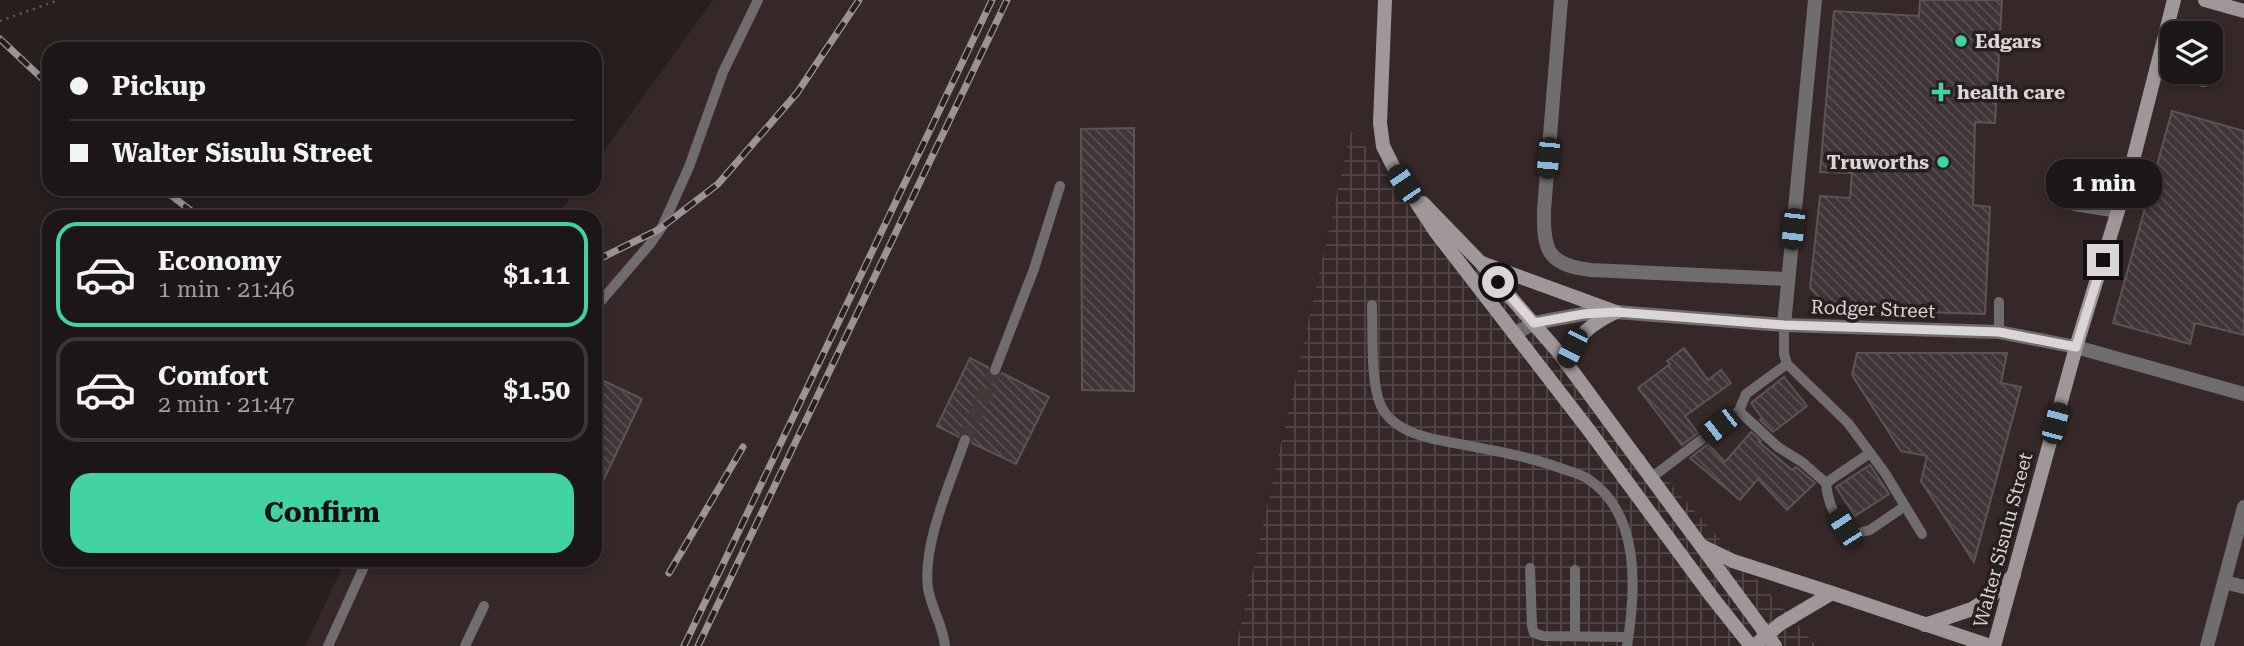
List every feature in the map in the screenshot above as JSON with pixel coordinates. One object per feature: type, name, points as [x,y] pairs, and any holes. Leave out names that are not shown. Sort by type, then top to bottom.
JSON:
[{"type":"main road","points":[[1385,0],[1380,77],[1383,146],[1395,170],[1435,231],[1752,646],[1771,641],[1803,609],[1832,593]]},
{"type":"main road","name":"Walter Sisulu Street","points":[[1992,646],[2076,347],[2118,213],[2174,0]]},
{"type":"main road","points":[[2205,0],[2244,11]]},
{"type":"main road","points":[[1413,197],[1424,204],[1480,262],[1566,361],[1771,641]]},
{"type":"main road","points":[[1480,262],[1616,312]]},
{"type":"main road","points":[[1566,361],[1587,328],[1616,312]]},
{"type":"main road","points":[[1700,545],[1733,561],[1992,646]]},
{"type":"main road","points":[[1925,625],[1972,609],[1989,598],[2014,575]]},
{"type":"street","points":[[1561,0],[1543,235],[1553,259],[1572,268],[1591,270],[1788,279]]},
{"type":"street","name":"Rodger Street","points":[[1815,0],[1784,325],[1999,332],[2076,347],[2244,394]]},
{"type":"street","points":[[1514,334],[1534,323],[1583,314],[1616,312],[1784,325]]},
{"type":"street","points":[[2207,646],[2244,507]]},
{"type":"street","points":[[2224,582],[2244,587]]},
{"type":"lane","points":[[602,301],[650,244],[667,216],[689,167],[723,72],[758,0]]},
{"type":"lane","points":[[2156,72],[2160,73]]},
{"type":"lane","points":[[995,370],[1034,269],[1060,186]]},
{"type":"lane","points":[[2074,206],[2118,213]]},
{"type":"lane","points":[[1999,302],[1999,332]]},
{"type":"lane","points":[[1372,306],[1375,384],[1381,407],[1395,424],[1423,438],[1546,463],[1587,478],[1608,497],[1624,526],[1632,558],[1628,642],[1575,636],[1543,636],[1534,633],[1530,568]]},
{"type":"lane","points":[[1784,325],[1784,354],[1787,364],[1848,423],[1922,534]]},
{"type":"lane","points":[[1651,478],[1739,411],[1746,394],[1787,364]]},
{"type":"lane","points":[[1739,411],[1778,447],[1802,462],[1826,483],[1828,502],[1845,528],[1854,534],[1870,530],[1905,506]]},
{"type":"lane","points":[[945,646],[944,632],[928,590],[929,559],[936,527],[965,440]]},
{"type":"lane","points":[[1826,483],[1870,453]]},
{"type":"lane","points":[[328,646],[364,567]]},
{"type":"lane","points":[[1574,570],[1575,636]]},
{"type":"lane","points":[[465,646],[484,606]]},
{"type":"path","points":[[0,21],[60,0]]},
{"type":"shaded area","points":[[713,0],[2244,0],[2244,646],[1817,646],[1351,131],[1236,646],[305,646],[343,567],[602,567],[602,210],[561,210],[571,196],[602,196],[602,153]]},
{"type":"shaded area","points":[[1351,131],[1817,646],[1236,646]]},
{"type":"building","points":[[1920,0],[2002,0],[1995,123],[1975,122],[1973,205],[1990,207],[1985,314],[1830,309],[1810,288],[1820,196],[1850,198],[1852,173],[1820,172],[1834,11],[1919,16]]},
{"type":"building","points":[[2172,111],[2244,131],[2244,335],[2195,323],[2190,344],[2113,323]]},
{"type":"building","points":[[1134,128],[1134,391],[1082,390],[1081,129]]},
{"type":"building","points":[[1684,348],[1708,380],[1721,370],[1731,383],[1685,416],[1698,433],[1682,445],[1638,388],[1670,364],[1667,361]]},
{"type":"building","points":[[1857,353],[2007,353],[2001,383],[2021,387],[1974,562],[1921,481],[1927,456],[1901,451],[1852,375]]},
{"type":"building","points":[[970,358],[988,367],[992,377],[1002,373],[1049,397],[1016,464],[972,443],[968,433],[959,437],[937,426]]},
{"type":"building","points":[[1784,377],[1807,406],[1773,432],[1760,420],[1762,418],[1751,403]]},
{"type":"building","points":[[604,381],[642,399],[602,483]]},
{"type":"building","points":[[1751,432],[1792,470],[1796,467],[1815,483],[1787,510],[1758,479],[1740,500],[1690,458],[1708,444],[1725,462]]},
{"type":"building","points":[[1870,465],[1889,494],[1855,516],[1836,487]]},
{"type":"tunnel","points":[[965,440],[995,370]]},
{"type":"railway","points":[[602,258],[658,230],[718,184],[797,93],[859,0]]},
{"type":"railway","points":[[684,646],[992,0]]},
{"type":"railway","points":[[698,646],[1007,0]]},
{"type":"railway","points":[[0,39],[42,78]]},
{"type":"railway","points":[[172,196],[190,210]]},
{"type":"railway","points":[[669,573],[743,447]]},
{"type":"place","name":"Edgars","points":[[1961,41]]},
{"type":"place","name":"health care","points":[[1941,92]]},
{"type":"place","name":"Truworths","points":[[1943,162]]},
{"type":"route","points":[[1498,282],[1534,323],[1583,314],[1616,312],[1784,325],[1999,332],[2076,347],[2103,260]]}]
